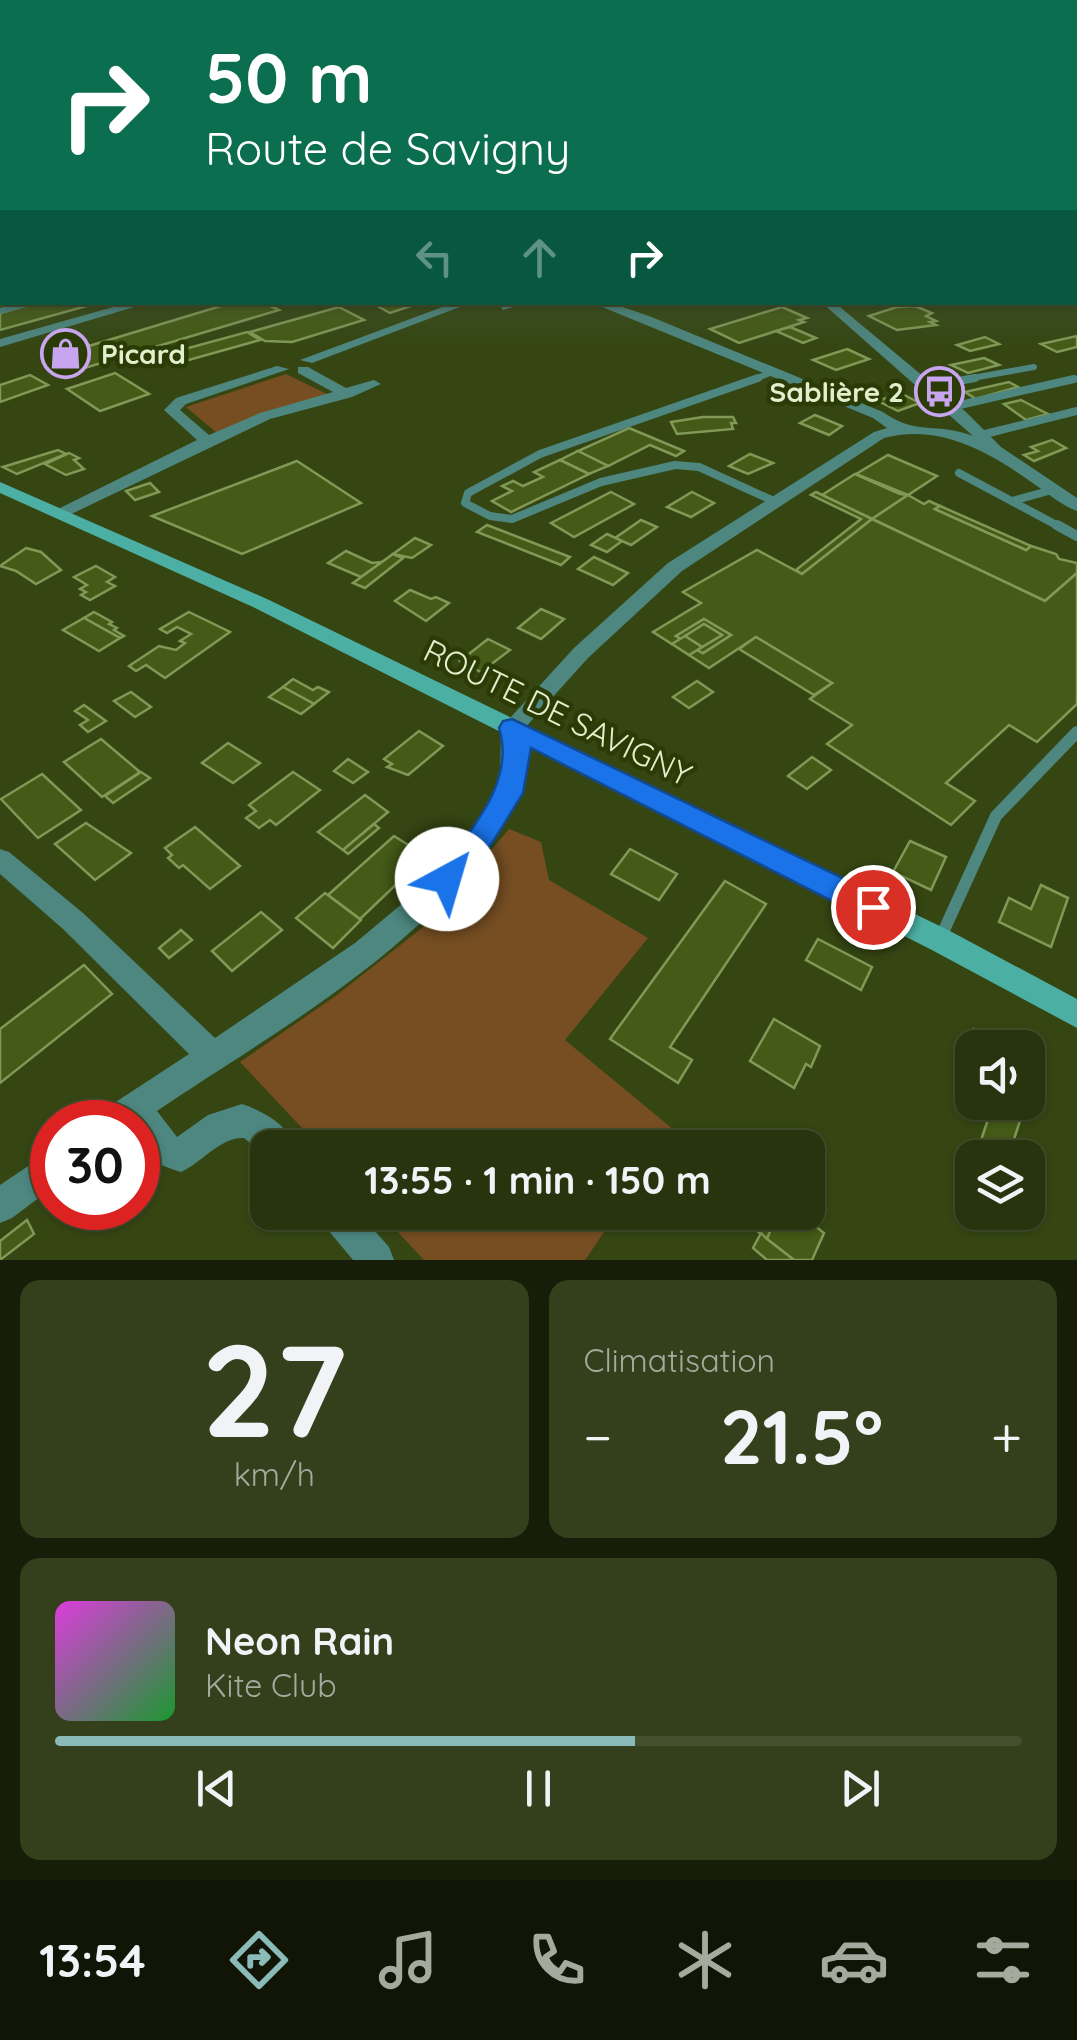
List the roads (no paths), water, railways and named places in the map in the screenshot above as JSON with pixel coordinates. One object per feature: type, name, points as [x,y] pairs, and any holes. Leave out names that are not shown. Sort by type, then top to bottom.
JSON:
[{"type":"main road","name":"ROUTE DE SAVIGNY","points":[[0,488],[260,603],[940,940],[1077,1014]]},
{"type":"street","points":[[0,343],[135,305]]},
{"type":"street","points":[[305,365],[460,305]]},
{"type":"street","points":[[604,305],[878,414],[898,430]]},
{"type":"street","points":[[830,305],[996,450],[1077,506]]},
{"type":"street","points":[[208,441],[171,410],[181,401],[282,369],[288,361],[305,365],[346,394]]},
{"type":"street","points":[[59,513],[265,416],[374,384]]},
{"type":"street","points":[[144,1100],[343,971],[409,917],[466,860],[509,793],[518,748],[512,728],[629,606],[675,567],[880,435],[898,430],[955,434],[996,450]]},
{"type":"street","points":[[0,859],[73,920],[211,1054]]},
{"type":"street","points":[[160,1146],[181,1156],[226,1124],[248,1119],[265,1130]]},
{"type":"street","points":[[0,1206],[30,1184]]},
{"type":"street","points":[[351,1230],[376,1260]]},
{"type":"lane","points":[[926,387],[1034,366]]},
{"type":"lane","points":[[772,372],[700,404],[537,453],[497,472],[468,492],[465,503],[490,516],[512,519],[601,482],[675,466],[698,467],[776,502]]},
{"type":"lane","points":[[951,407],[1074,379]]},
{"type":"lane","points":[[981,435],[1077,411]]},
{"type":"lane","points":[[959,474],[1077,536]]},
{"type":"lane","points":[[1011,501],[1052,490]]},
{"type":"lane","points":[[940,940],[996,816],[1077,732]]},
{"type":"place","name":"Picard","points":[[66,353]]},
{"type":"place","name":"Sablière 2","points":[[939,391]]}]
